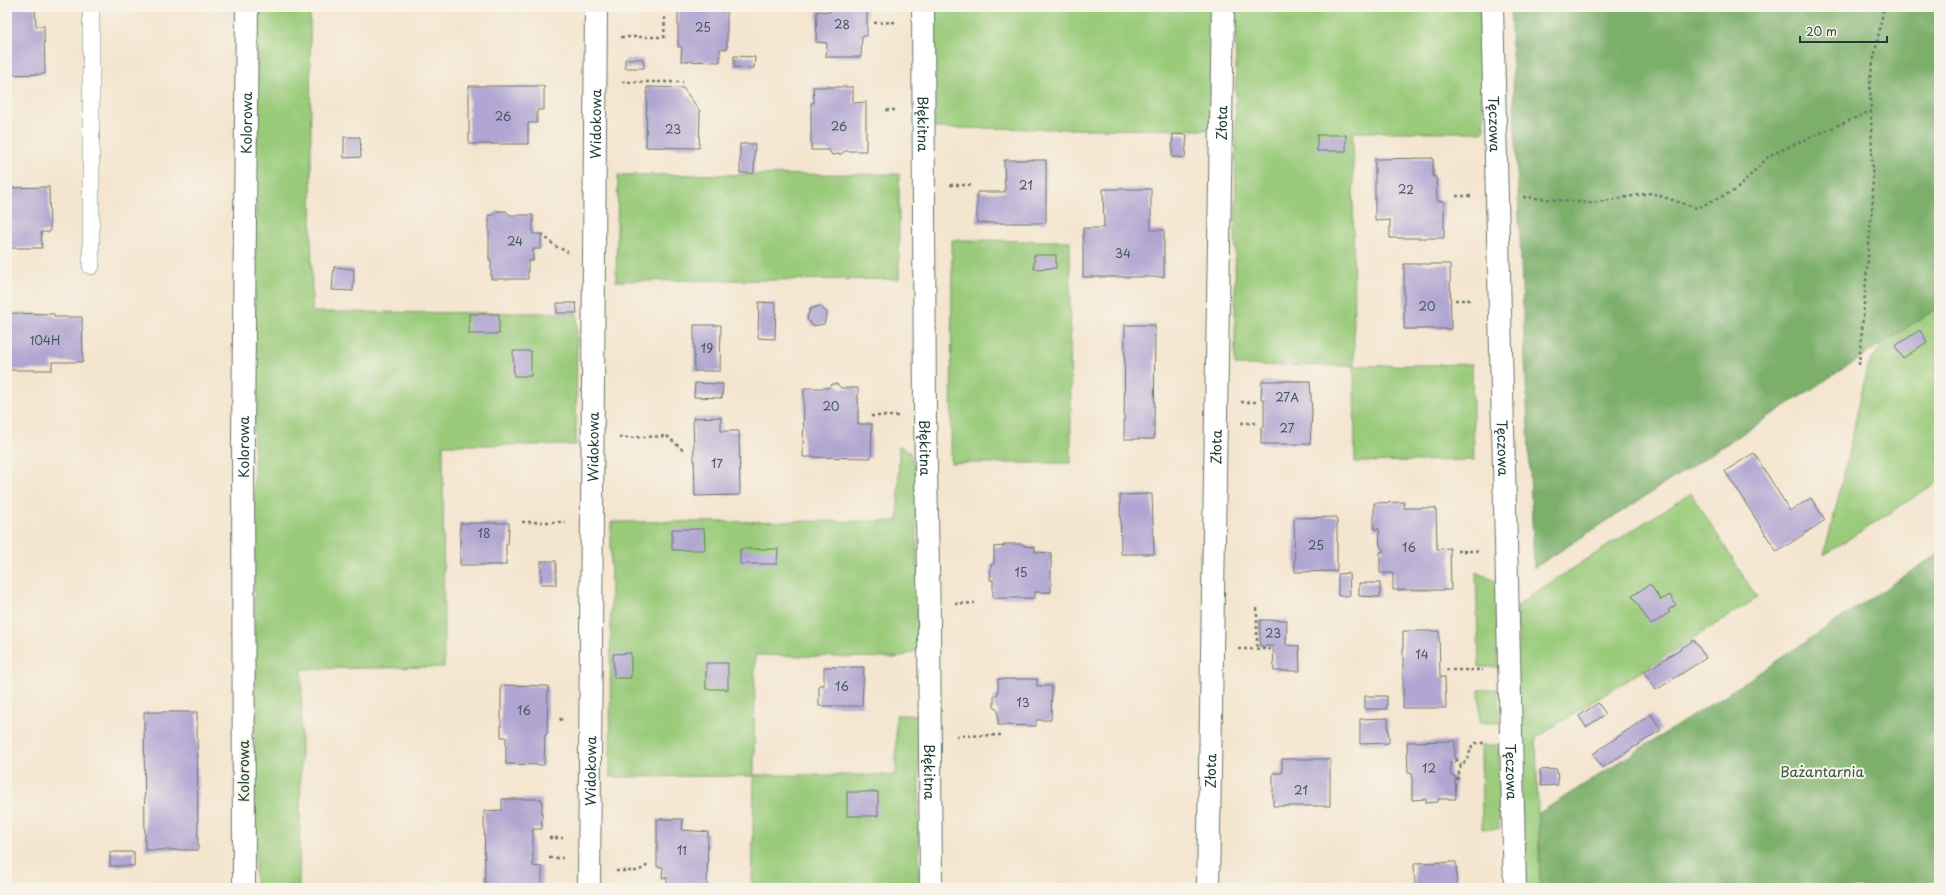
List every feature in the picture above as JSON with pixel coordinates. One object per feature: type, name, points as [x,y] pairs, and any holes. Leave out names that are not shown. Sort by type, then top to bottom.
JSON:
[{"type":"street","name":"Kolorowa","points":[[244,888],[243,438],[247,7]]},
{"type":"street","name":"Widokowa","points":[[589,879],[596,7]]},
{"type":"street","name":"Błękitna","points":[[923,7],[925,439],[931,888]]},
{"type":"street","name":"Złota","points":[[1208,888],[1223,7]]},
{"type":"street","name":"Tęczowa","points":[[1492,7],[1515,888]]},
{"type":"lane","points":[[91,7],[91,266]]},
{"type":"path","points":[[1859,365],[1873,196],[1870,78],[1884,7]]},
{"type":"path","points":[[596,38],[664,38],[665,15]]},
{"type":"path","points":[[596,82],[683,82]]},
{"type":"path","points":[[1498,196],[1591,203],[1651,193],[1697,208],[1736,190],[1770,155],[1871,111]]},
{"type":"path","points":[[592,438],[666,436],[684,451]]},
{"type":"path","points":[[522,522],[592,521]]},
{"type":"path","points":[[1257,608],[1257,649]]},
{"type":"path","points":[[1265,649],[1274,649]]},
{"type":"path","points":[[1446,670],[1509,670]]},
{"type":"path","points":[[930,736],[1002,735]]},
{"type":"path","points":[[1457,780],[1461,766],[1467,760],[1470,750],[1474,744],[1512,742]]},
{"type":"path","points":[[1456,759],[1461,766]]},
{"type":"path","points":[[589,879],[638,871],[650,864]]},
{"type":"green space","points":[[257,7],[310,7],[312,312],[577,313],[576,445],[443,445],[444,667],[302,669],[299,888],[255,888],[254,444]]},
{"type":"green space","points":[[935,7],[1212,7],[1210,130],[935,128]]},
{"type":"green space","points":[[1236,7],[1480,7],[1484,132],[1353,132],[1354,366],[1235,365]]},
{"type":"green space","points":[[1510,7],[1939,7],[1939,307],[1534,568]]},
{"type":"green space","points":[[899,174],[899,279],[616,281],[618,175]]},
{"type":"green space","points":[[952,240],[1070,241],[1071,463],[951,463]]},
{"type":"green space","points":[[1939,307],[1939,481],[1824,555],[1843,478],[1867,367],[1884,342]]},
{"type":"green space","points":[[1472,364],[1474,460],[1355,462],[1354,366]]},
{"type":"green space","points":[[899,446],[909,451],[916,471],[918,650],[897,658],[755,655],[754,775],[896,775],[896,715],[919,715],[919,888],[752,888],[754,776],[610,777],[611,522],[898,521]]},
{"type":"green space","points":[[1691,493],[1757,598],[1536,738],[1540,888],[1524,888],[1517,607],[1534,593]]},
{"type":"green space","name":"Bażantarnia","points":[[1939,553],[1939,888],[1540,888],[1539,813],[1730,692]]},
{"type":"green space","points":[[1476,572],[1496,581],[1498,667],[1479,667]]},
{"type":"green space","points":[[1498,689],[1499,723],[1480,723],[1479,690]]},
{"type":"green space","points":[[1481,745],[1499,745],[1499,829],[1482,829]]},
{"type":"building","points":[[35,7],[36,26],[44,26],[45,74],[7,75],[7,8]]},
{"type":"building","points":[[678,7],[727,7],[727,49],[720,49],[720,62],[681,61],[682,47],[678,47]]},
{"type":"building","points":[[830,7],[867,7],[867,36],[862,36],[861,57],[826,57],[827,43],[816,42],[817,11],[830,12]]},
{"type":"building","points":[[734,56],[755,57],[754,68],[734,67]]},
{"type":"building","points":[[625,59],[643,59],[644,68],[625,68]]},
{"type":"building","points":[[469,86],[544,86],[544,110],[537,110],[537,123],[528,123],[528,144],[469,144]]},
{"type":"building","points":[[647,87],[683,88],[700,111],[699,148],[646,147]]},
{"type":"building","points":[[813,87],[853,87],[853,103],[866,102],[866,151],[845,151],[841,154],[832,155],[829,150],[811,150],[811,103],[814,103]]},
{"type":"building","points":[[1173,134],[1187,135],[1185,158],[1172,157]]},
{"type":"building","points":[[1317,135],[1346,135],[1346,151],[1317,151]]},
{"type":"building","points":[[344,137],[360,137],[361,157],[344,158]]},
{"type":"building","points":[[740,144],[755,144],[754,173],[740,173]]},
{"type":"building","points":[[1433,158],[1433,177],[1436,177],[1437,201],[1444,201],[1444,238],[1390,238],[1390,220],[1375,221],[1375,159]]},
{"type":"building","points":[[1004,160],[1046,160],[1046,223],[977,223],[977,192],[1005,192]]},
{"type":"building","points":[[49,187],[50,232],[41,232],[42,248],[7,248],[7,188]]},
{"type":"building","points":[[1103,189],[1151,189],[1151,230],[1164,230],[1164,277],[1083,277],[1083,228],[1104,228]]},
{"type":"building","points":[[497,211],[506,211],[510,215],[533,215],[533,234],[541,234],[541,249],[533,249],[533,261],[528,261],[528,279],[491,279],[491,260],[489,260],[489,215],[493,215]]},
{"type":"building","points":[[1034,255],[1056,255],[1056,268],[1034,269]]},
{"type":"building","points":[[1404,264],[1450,264],[1451,329],[1404,329]]},
{"type":"building","points":[[334,267],[354,269],[353,291],[332,290]]},
{"type":"building","points":[[759,302],[776,303],[775,339],[758,338]]},
{"type":"building","points":[[557,303],[576,303],[577,313],[557,313]]},
{"type":"building","points":[[820,306],[827,313],[824,324],[813,326],[807,319],[810,309]]},
{"type":"building","points":[[7,313],[54,314],[55,317],[82,317],[83,362],[52,362],[52,370],[7,370]]},
{"type":"building","points":[[469,314],[499,314],[499,334],[469,334]]},
{"type":"building","points":[[694,325],[721,325],[720,371],[694,371]]},
{"type":"building","points":[[1125,325],[1155,325],[1154,439],[1124,439]]},
{"type":"building","points":[[1920,330],[1927,342],[1903,358],[1895,346]]},
{"type":"building","points":[[513,351],[531,351],[531,376],[514,376]]},
{"type":"building","points":[[1262,381],[1310,381],[1312,413],[1310,444],[1261,444],[1261,427],[1264,427],[1264,399],[1261,399]]},
{"type":"building","points":[[695,383],[723,384],[722,398],[694,397]]},
{"type":"building","points":[[832,384],[837,384],[841,388],[858,388],[858,424],[872,424],[871,458],[803,457],[804,388],[828,388]]},
{"type":"building","points":[[721,417],[721,431],[739,431],[740,495],[695,496],[693,418]]},
{"type":"building","points":[[1754,453],[1790,511],[1811,498],[1825,520],[1777,552],[1725,471]]},
{"type":"building","points":[[1152,494],[1154,554],[1121,554],[1120,495]]},
{"type":"building","points":[[1404,502],[1404,508],[1436,508],[1437,549],[1450,548],[1451,590],[1393,590],[1393,573],[1380,573],[1380,552],[1384,551],[1380,546],[1379,529],[1374,529],[1374,503]]},
{"type":"building","points":[[1337,517],[1337,571],[1295,572],[1294,518]]},
{"type":"building","points":[[460,523],[509,523],[508,544],[506,544],[506,565],[460,565]]},
{"type":"building","points":[[672,529],[704,529],[705,550],[672,550]]},
{"type":"building","points":[[1004,544],[1024,544],[1024,546],[1035,547],[1035,552],[1051,553],[1051,592],[1035,592],[1035,598],[993,598],[993,580],[990,580],[991,564],[994,564],[994,547],[1004,546]]},
{"type":"building","points":[[740,549],[778,549],[777,564],[740,564]]},
{"type":"building","points":[[541,561],[556,561],[556,584],[541,584]]},
{"type":"building","points":[[1349,573],[1350,596],[1338,596],[1338,574]]},
{"type":"building","points":[[1359,583],[1380,583],[1380,597],[1359,596]]},
{"type":"building","points":[[1650,584],[1661,600],[1670,595],[1676,605],[1668,610],[1670,612],[1651,625],[1632,596]]},
{"type":"building","points":[[1260,620],[1287,620],[1286,645],[1299,646],[1300,671],[1274,671],[1273,646],[1260,646]]},
{"type":"building","points":[[1403,631],[1439,631],[1440,677],[1445,677],[1446,708],[1403,708]]},
{"type":"building","points":[[1694,640],[1706,658],[1656,690],[1644,672]]},
{"type":"building","points":[[631,653],[631,678],[614,678],[613,654]]},
{"type":"building","points":[[706,663],[728,663],[728,689],[706,689]]},
{"type":"building","points":[[824,667],[864,667],[862,706],[819,706],[819,685],[824,685]]},
{"type":"building","points":[[998,679],[1037,679],[1037,686],[1052,686],[1051,720],[1036,720],[1036,726],[998,725],[998,711],[994,707],[994,697],[998,694]]},
{"type":"building","points":[[501,685],[548,686],[547,734],[545,735],[544,765],[506,764],[506,737],[501,737]]},
{"type":"building","points":[[1365,696],[1387,696],[1387,709],[1365,709]]},
{"type":"building","points":[[1598,703],[1606,714],[1586,727],[1579,716]]},
{"type":"building","points":[[144,712],[197,712],[198,850],[145,850]]},
{"type":"building","points":[[1651,714],[1661,730],[1602,768],[1593,754]]},
{"type":"building","points":[[1388,718],[1389,743],[1360,744],[1360,719]]},
{"type":"building","points":[[1455,741],[1455,763],[1450,763],[1451,776],[1455,776],[1456,799],[1438,799],[1438,802],[1426,803],[1426,799],[1412,800],[1412,773],[1408,773],[1407,742]]},
{"type":"building","points":[[1282,759],[1330,759],[1330,806],[1273,806],[1273,773],[1282,773]]},
{"type":"building","points":[[1557,769],[1558,785],[1541,786],[1540,770]]},
{"type":"building","points":[[847,792],[878,792],[878,816],[847,816]]},
{"type":"building","points":[[502,799],[542,799],[542,829],[533,829],[533,866],[542,867],[542,888],[502,888],[502,885],[485,885],[484,811],[502,810]]},
{"type":"building","points":[[657,819],[683,819],[682,830],[708,832],[707,888],[667,888],[667,878],[662,878],[663,867],[657,867]]},
{"type":"building","points":[[110,852],[134,852],[134,866],[110,866]]},
{"type":"building","points":[[1456,862],[1457,888],[1415,888],[1414,863]]}]
